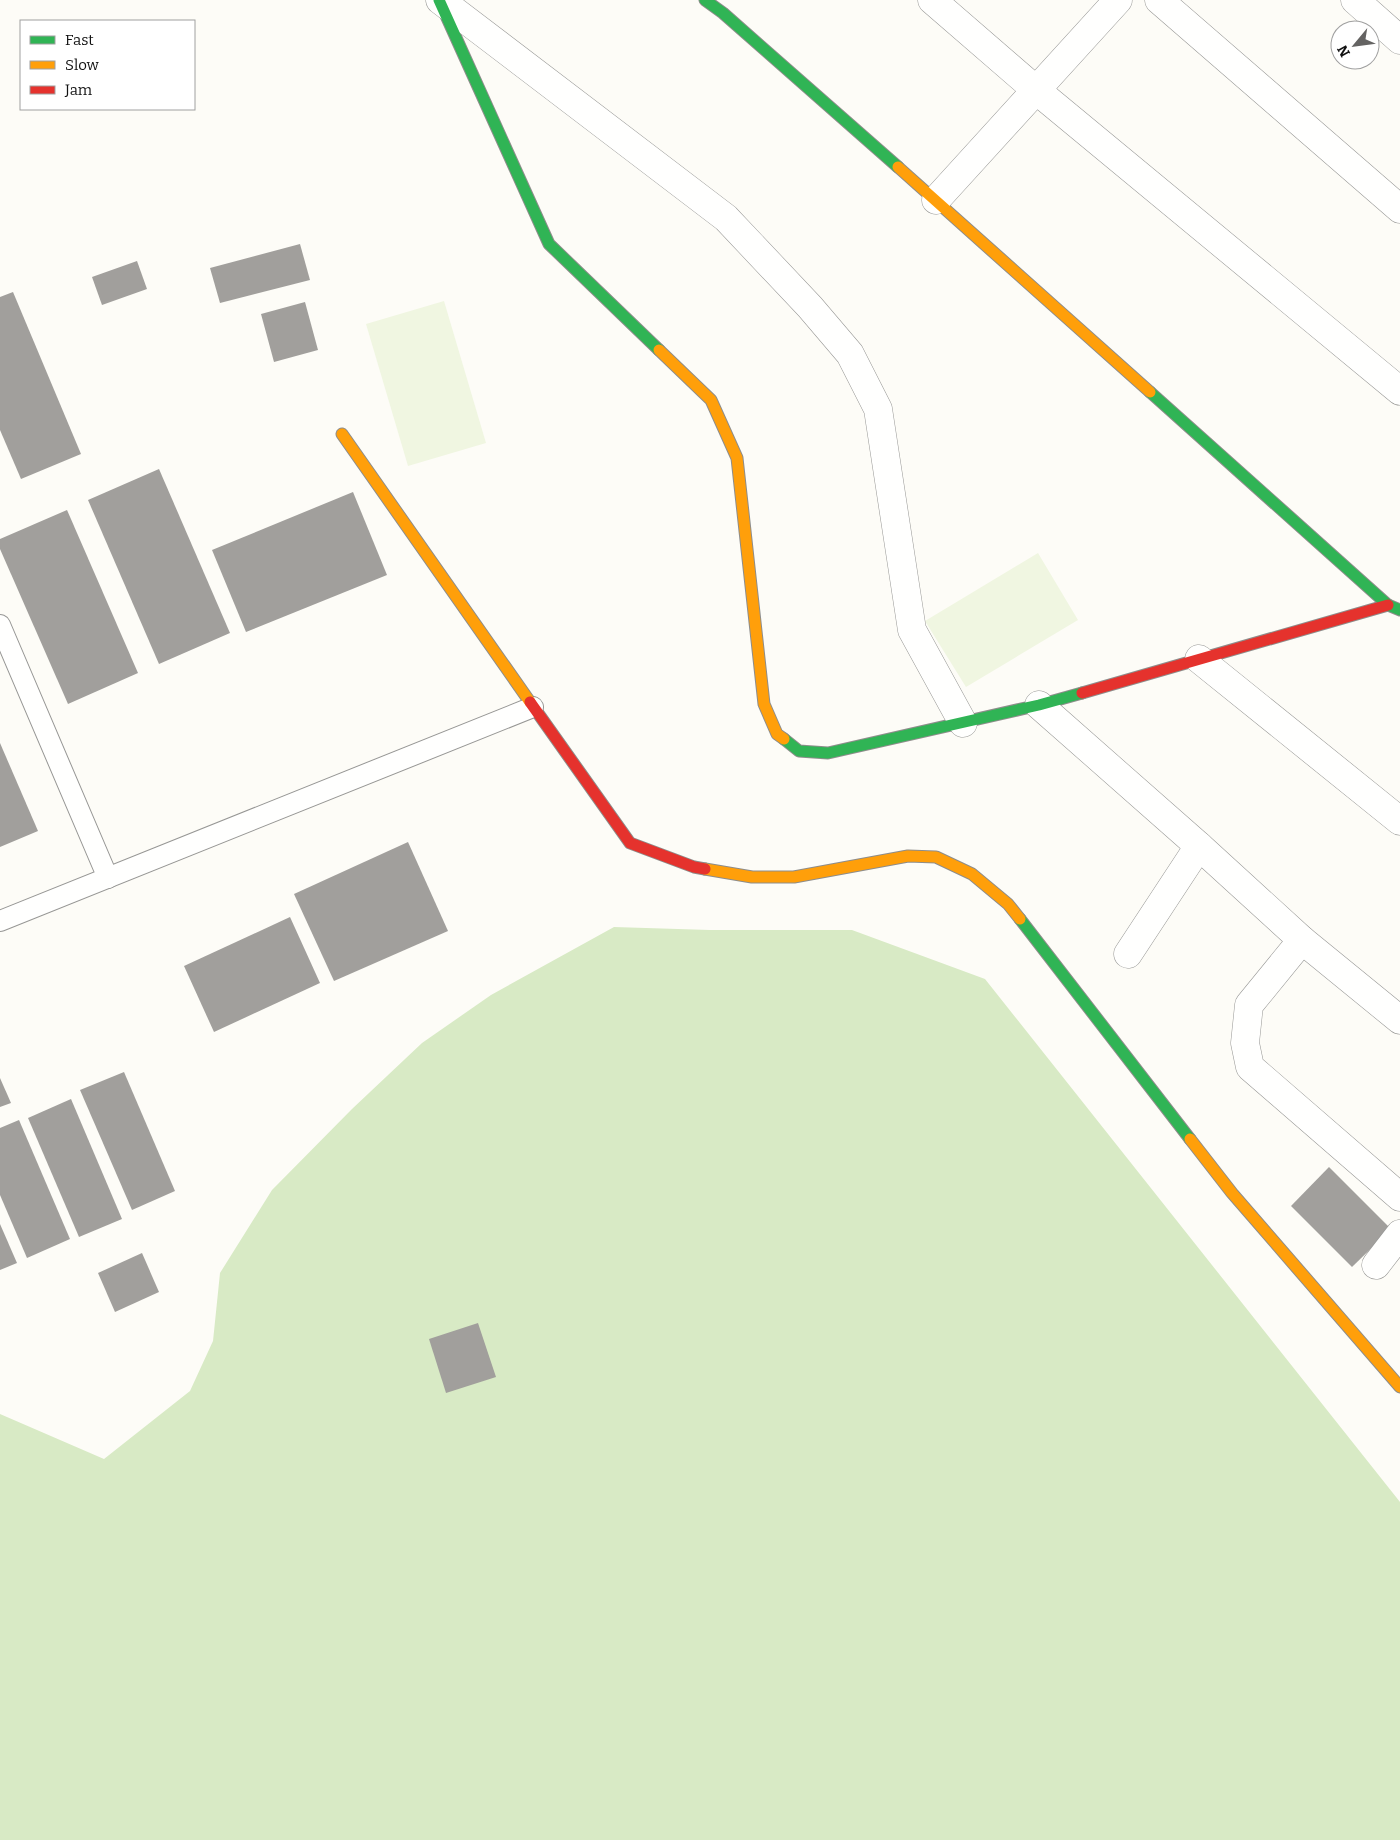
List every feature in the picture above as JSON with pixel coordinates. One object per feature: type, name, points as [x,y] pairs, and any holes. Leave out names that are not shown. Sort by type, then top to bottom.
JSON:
[{"type":"street","points":[[440,0],[726,218],[810,307],[850,354],[878,409],[912,630],[963,724]]},
{"type":"street","points":[[440,0],[549,244],[712,400],[737,458],[764,704],[776,734],[800,751],[828,753],[963,724],[1040,705],[1388,605]]},
{"type":"street","points":[[705,0],[723,13],[936,200],[1388,605],[1400,610]]},
{"type":"street","points":[[932,0],[1036,90],[1400,391]]},
{"type":"street","points":[[936,200],[1118,0]]},
{"type":"street","points":[[1160,0],[1400,209]]},
{"type":"street","points":[[1355,0],[1400,40]]},
{"type":"street","points":[[342,434],[630,843],[694,867],[752,877],[794,878],[908,856],[936,857],[972,874],[1008,904],[1232,1194],[1400,1387]]},
{"type":"street","points":[[1198,659],[1400,821]]},
{"type":"street","points":[[1040,705],[1302,940],[1400,1020]]},
{"type":"street","points":[[1128,954],[1199,846]]},
{"type":"street","points":[[1302,940],[1249,1005],[1245,1043],[1250,1067],[1400,1197]]},
{"type":"street","points":[[1376,1265],[1400,1234]]},
{"type":"lane","points":[[0,625],[108,878]]},
{"type":"lane","points":[[0,921],[533,707]]},
{"type":"green space","points":[[444,301],[486,443],[408,466],[366,324]]},
{"type":"green space","points":[[1038,553],[1078,620],[966,687],[925,621]]},
{"type":"green space","points":[[614,927],[710,930],[852,930],[985,979],[1400,1502],[1400,1840],[0,1840],[0,1414],[104,1459],[190,1391],[213,1341],[220,1273],[272,1190],[352,1109],[422,1043],[491,995]]},
{"type":"building","points":[[300,244],[310,280],[220,303],[210,268]]},
{"type":"building","points":[[137,261],[147,289],[102,305],[92,277]]},
{"type":"building","points":[[13,292],[81,454],[21,479],[0,430],[0,297]]},
{"type":"building","points":[[305,302],[318,350],[274,362],[261,314]]},
{"type":"building","points":[[159,469],[230,633],[159,664],[88,500]]},
{"type":"building","points":[[353,492],[387,575],[246,632],[212,550]]},
{"type":"building","points":[[67,510],[138,673],[68,704],[0,549],[0,539]]},
{"type":"building","points":[[0,743],[38,831],[0,847]]},
{"type":"building","points":[[408,842],[448,931],[334,981],[294,894]]},
{"type":"building","points":[[290,917],[320,983],[214,1032],[184,966]]},
{"type":"building","points":[[124,1072],[175,1191],[132,1210],[80,1090]]},
{"type":"building","points":[[0,1078],[11,1103],[0,1107]]},
{"type":"building","points":[[71,1099],[122,1219],[79,1237],[28,1118]]},
{"type":"building","points":[[19,1120],[70,1239],[27,1258],[0,1195],[0,1128]]},
{"type":"building","points":[[1329,1167],[1391,1229],[1352,1267],[1291,1206]]},
{"type":"building","points":[[0,1224],[17,1263],[0,1270]]},
{"type":"building","points":[[142,1253],[159,1292],[115,1312],[98,1273]]},
{"type":"building","points":[[478,1323],[496,1377],[446,1393],[429,1339]]},
{"type":"traffic: fast","points":[[439,0],[549,244],[659,350]]},
{"type":"traffic: fast","points":[[705,0],[723,13],[898,167]]},
{"type":"traffic: fast","points":[[1150,392],[1388,605],[1400,610]]},
{"type":"traffic: fast","points":[[784,739],[799,751],[828,753],[1039,705],[1082,693]]},
{"type":"traffic: fast","points":[[1020,919],[1190,1139]]},
{"type":"traffic: slow","points":[[898,167],[1150,392]]},
{"type":"traffic: slow","points":[[659,350],[711,400],[737,458],[764,704],[777,734],[784,739]]},
{"type":"traffic: slow","points":[[342,434],[530,702]]},
{"type":"traffic: slow","points":[[705,869],[752,877],[794,877],[908,856],[936,857],[972,874],[1008,904],[1020,919]]},
{"type":"traffic: slow","points":[[1190,1139],[1232,1193],[1400,1387]]},
{"type":"traffic: jam","points":[[1082,693],[1388,605]]},
{"type":"traffic: jam","points":[[530,702],[630,843],[694,867],[705,869]]}]
